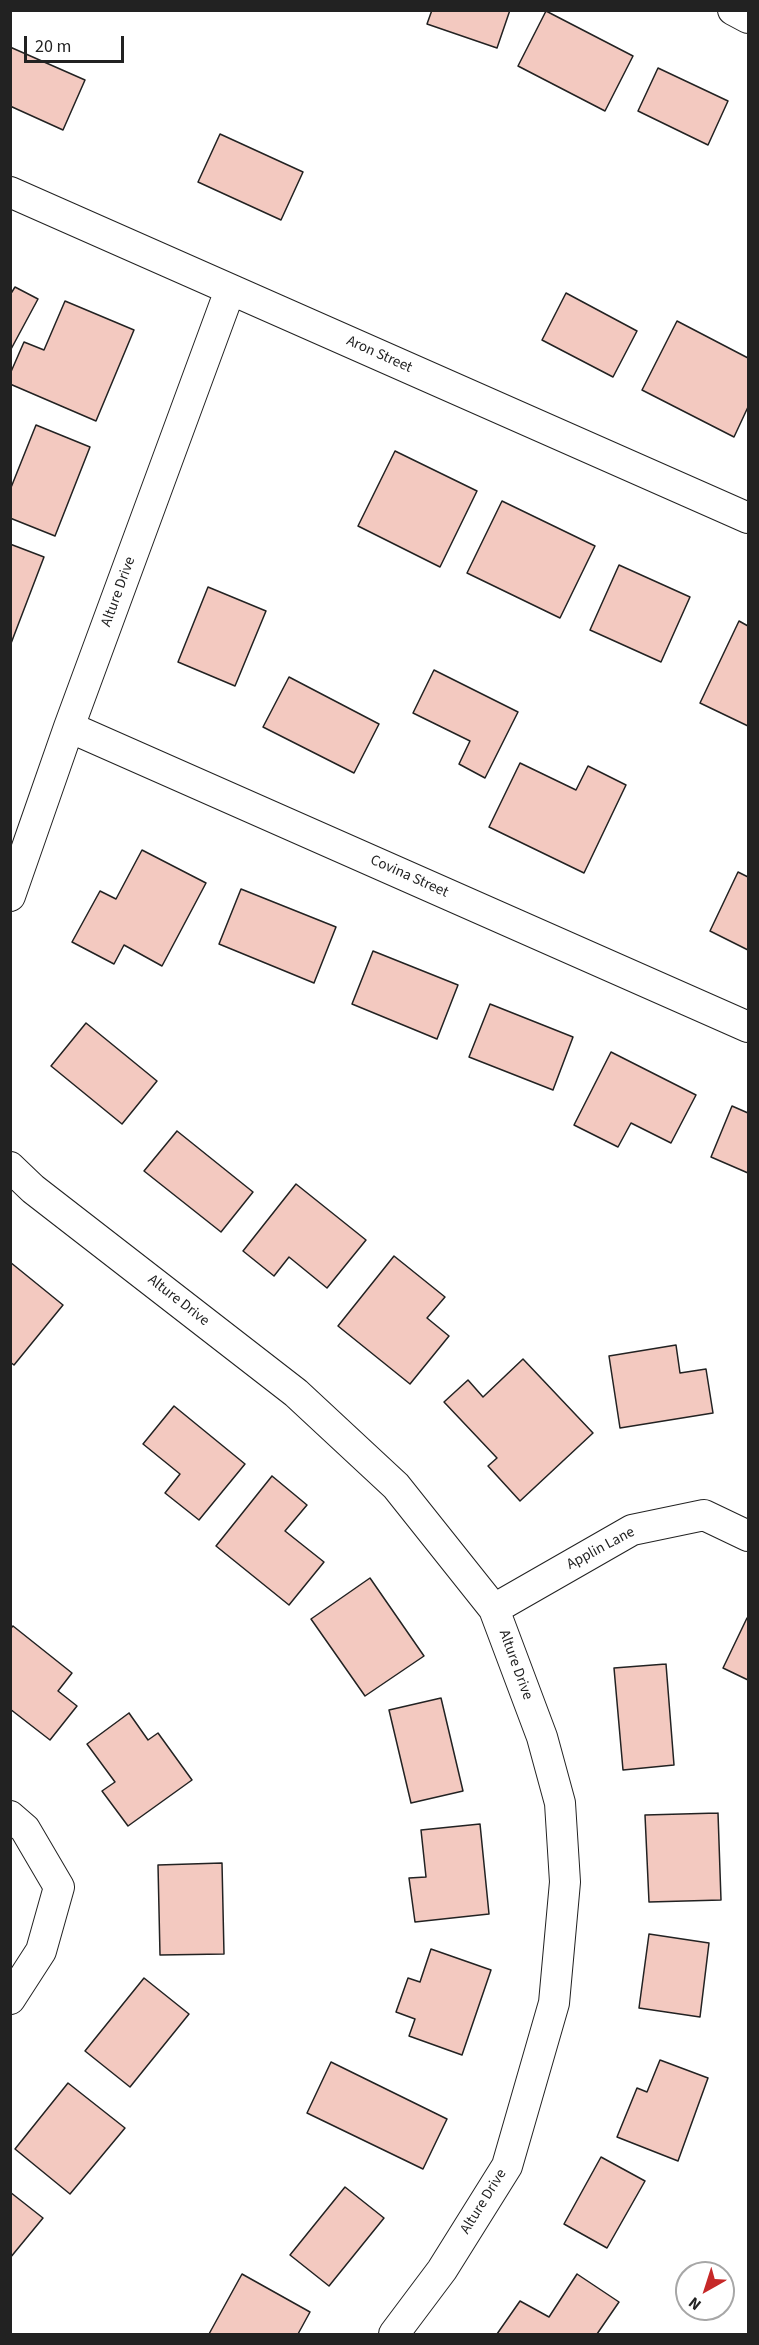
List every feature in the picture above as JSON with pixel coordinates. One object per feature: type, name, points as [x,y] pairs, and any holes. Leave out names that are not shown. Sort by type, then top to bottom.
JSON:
[{"type":"street","points":[[733,10],[748,18]]},
{"type":"street","name":"Aron Street","points":[[10,192],[748,518]]},
{"type":"street","name":"Alture Drive","points":[[10,896],[69,727],[231,290]]},
{"type":"street","name":"Covina Street","points":[[69,727],[748,1027]]},
{"type":"street","name":"Alture Drive","points":[[10,1167],[33,1189],[296,1393],[396,1486],[495,1609],[542,1737],[560,1803],[565,1882],[554,2003],[507,2166],[442,2270],[394,2334]]},
{"type":"street","name":"Applin Lane","points":[[495,1609],[632,1530],[704,1515],[748,1536]]},
{"type":"street","points":[[10,1816],[25,1829],[59,1887],[41,1951],[10,1999]]},
{"type":"building","points":[[432,10],[510,10],[497,48],[427,24]]},
{"type":"building","points":[[546,11],[633,56],[605,111],[518,66]]},
{"type":"building","points":[[10,47],[85,80],[63,130],[10,106]]},
{"type":"building","points":[[658,68],[728,101],[708,145],[638,111]]},
{"type":"building","points":[[220,134],[303,172],[281,220],[198,182]]},
{"type":"building","points":[[15,287],[38,299],[10,351],[10,295]]},
{"type":"building","points":[[566,293],[637,331],[613,377],[542,340]]},
{"type":"building","points":[[65,301],[134,330],[96,421],[10,384],[10,374],[24,342],[44,350]]},
{"type":"building","points":[[677,321],[748,358],[748,407],[734,437],[642,390]]},
{"type":"building","points":[[36,425],[90,447],[55,536],[10,518],[10,490]]},
{"type":"building","points":[[395,451],[477,491],[440,567],[358,526]]},
{"type":"building","points":[[502,501],[595,546],[560,618],[467,573]]},
{"type":"building","points":[[10,544],[44,557],[10,646]]},
{"type":"building","points":[[619,565],[690,597],[661,662],[590,630]]},
{"type":"building","points":[[208,587],[266,611],[235,686],[178,662]]},
{"type":"building","points":[[739,621],[748,626],[748,726],[700,703]]},
{"type":"building","points":[[434,670],[518,712],[485,778],[459,764],[470,741],[413,713]]},
{"type":"building","points":[[289,677],[379,724],[354,773],[263,727]]},
{"type":"building","points":[[520,763],[576,790],[588,766],[626,785],[584,873],[489,827]]},
{"type":"building","points":[[142,850],[206,883],[162,966],[124,945],[114,964],[72,942],[100,891],[116,899]]},
{"type":"building","points":[[738,872],[748,877],[748,950],[710,931]]},
{"type":"building","points":[[241,889],[336,927],[314,983],[219,944]]},
{"type":"building","points":[[373,951],[458,985],[437,1039],[352,1004]]},
{"type":"building","points":[[490,1004],[573,1037],[553,1090],[469,1057]]},
{"type":"building","points":[[86,1023],[157,1081],[122,1124],[51,1066]]},
{"type":"building","points":[[611,1052],[696,1095],[671,1143],[631,1123],[618,1147],[574,1125]]},
{"type":"building","points":[[732,1106],[748,1113],[748,1173],[711,1157]]},
{"type":"building","points":[[177,1131],[253,1192],[221,1232],[144,1171]]},
{"type":"building","points":[[296,1184],[366,1240],[327,1288],[289,1257],[274,1276],[243,1251]]},
{"type":"building","points":[[394,1256],[445,1297],[427,1318],[449,1336],[410,1384],[338,1326]]},
{"type":"building","points":[[10,1262],[63,1305],[14,1365],[10,1362]]},
{"type":"building","points":[[676,1345],[680,1373],[706,1369],[713,1413],[620,1428],[609,1356]]},
{"type":"building","points":[[523,1359],[593,1433],[520,1501],[488,1466],[497,1458],[444,1402],[468,1380],[483,1397]]},
{"type":"building","points":[[174,1406],[245,1464],[199,1520],[165,1493],[180,1474],[143,1444]]},
{"type":"building","points":[[272,1476],[307,1505],[285,1531],[324,1562],[289,1605],[216,1546]]},
{"type":"building","points":[[370,1578],[424,1656],[365,1696],[311,1619]]},
{"type":"building","points":[[748,1618],[748,1680],[723,1668]]},
{"type":"building","points":[[13,1626],[72,1673],[58,1691],[77,1706],[50,1740],[10,1709],[10,1629]]},
{"type":"building","points":[[666,1664],[674,1765],[623,1770],[614,1668]]},
{"type":"building","points":[[441,1698],[463,1791],[411,1803],[389,1710]]},
{"type":"building","points":[[129,1713],[148,1740],[158,1733],[192,1780],[128,1826],[102,1791],[115,1782],[87,1744]]},
{"type":"building","points":[[718,1813],[721,1900],[649,1902],[645,1815]]},
{"type":"building","points":[[480,1824],[489,1914],[415,1922],[409,1878],[426,1877],[421,1830]]},
{"type":"building","points":[[222,1863],[224,1954],[160,1955],[158,1865]]},
{"type":"building","points":[[649,1934],[709,1943],[700,2017],[639,2008]]},
{"type":"building","points":[[431,1949],[491,1970],[462,2055],[409,2036],[415,2019],[396,2012],[408,1978],[420,1982]]},
{"type":"building","points":[[144,1978],[189,2014],[130,2087],[85,2051]]},
{"type":"building","points":[[660,2060],[708,2078],[678,2161],[617,2137],[637,2088],[647,2092]]},
{"type":"building","points":[[331,2062],[447,2119],[423,2169],[307,2113]]},
{"type":"building","points":[[68,2083],[125,2128],[70,2194],[15,2149]]},
{"type":"building","points":[[601,2157],[645,2181],[607,2248],[564,2224]]},
{"type":"building","points":[[345,2187],[384,2218],[329,2286],[290,2255]]},
{"type":"building","points":[[10,2192],[43,2218],[10,2258]]},
{"type":"building","points":[[242,2274],[310,2312],[298,2334],[209,2334]]},
{"type":"building","points":[[577,2274],[619,2302],[597,2334],[497,2334],[520,2301],[549,2317]]}]
